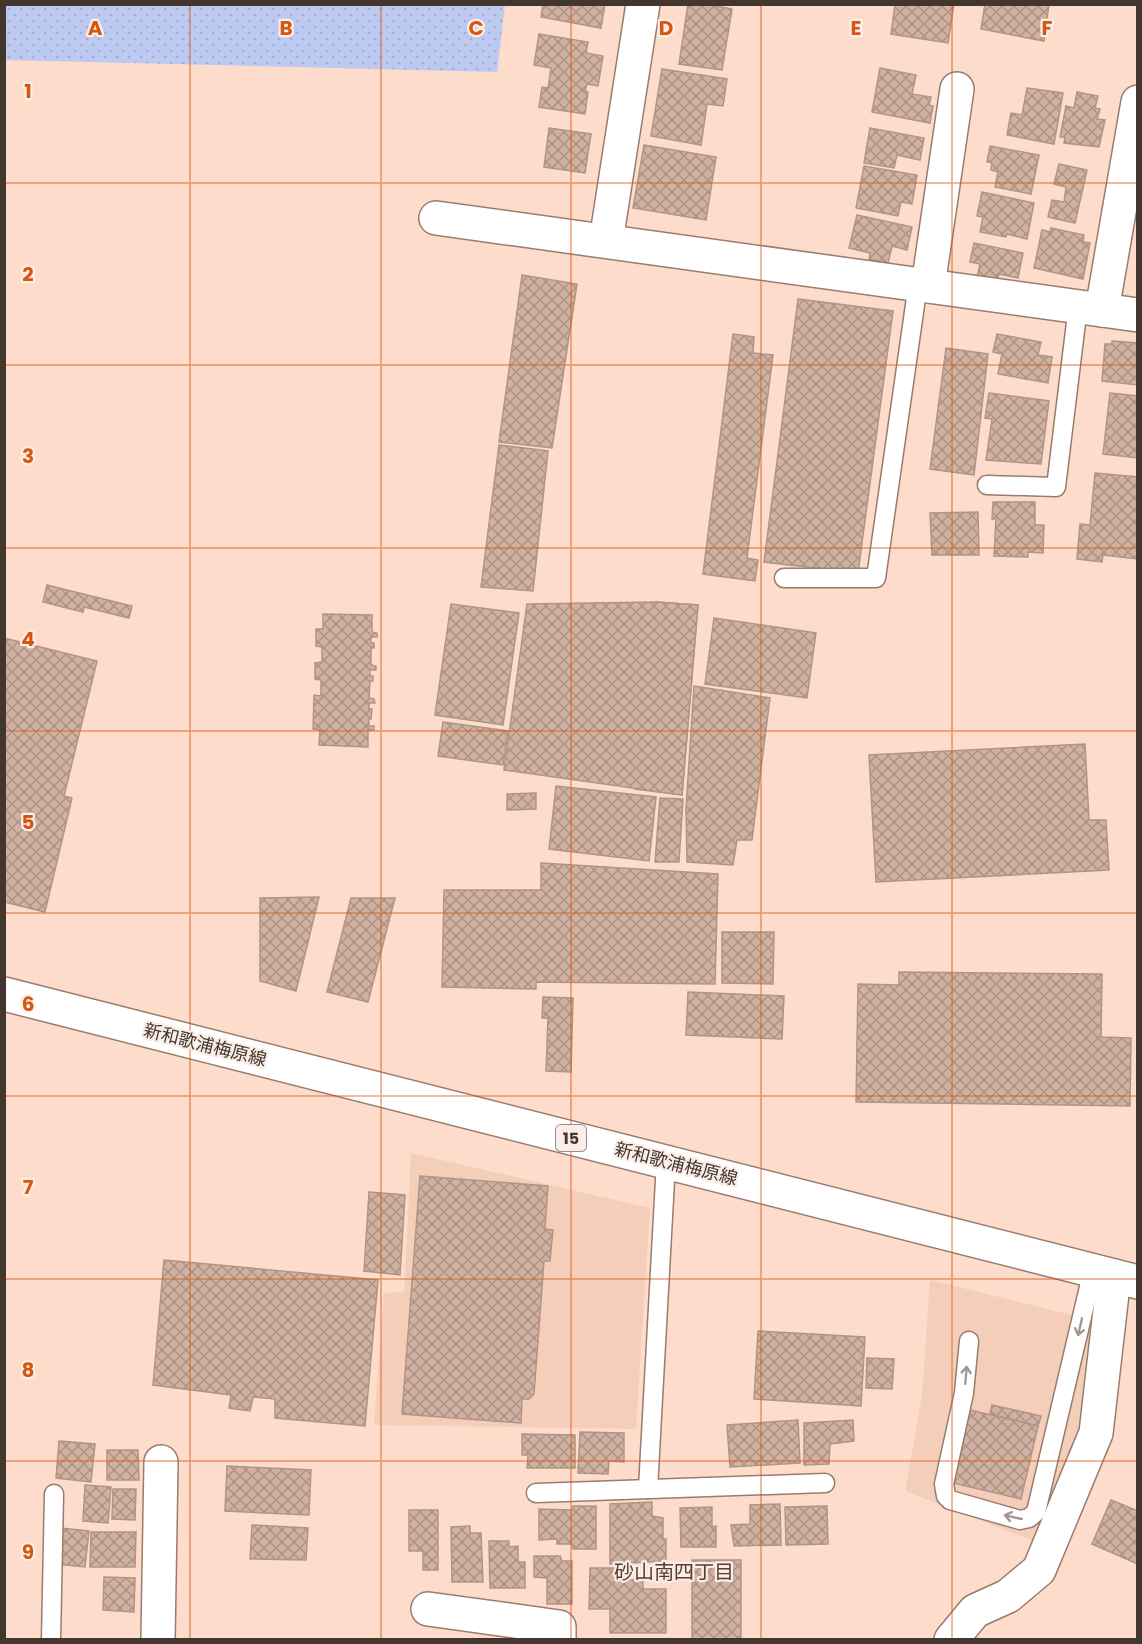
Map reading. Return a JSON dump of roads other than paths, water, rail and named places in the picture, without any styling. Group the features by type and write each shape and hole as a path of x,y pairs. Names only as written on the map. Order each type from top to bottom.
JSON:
{"street":[{"path":"606,241 643,4"},
{"path":"923,285 957,89"},
{"path":"1090,308 1137,102"},
{"path":"436,218 1137,315"},
{"name":"新和歌浦梅原線","path":"4,994 1115,1276"},
{"path":"951,1640 975,1611 1008,1596 1039,1570 1096,1433 1115,1276"},
{"path":"158,1640 160,1462"},
{"path":"428,1609 559,1627 559,1640"}],"lane":[{"path":"784,578 876,578 923,285"},
{"path":"987,485 1056,487 1090,308"},
{"path":"648,1489 666,1162"},
{"path":"969,1341 964,1393 944,1484 946,1496 950,1500 1020,1520 1029,1518 1036,1512 1115,1276"},
{"path":"536,1493 825,1483"},
{"path":"51,1640 54,1494"}],"district":[{"name":"砂山南四丁目","path":"674,1572"}]}
